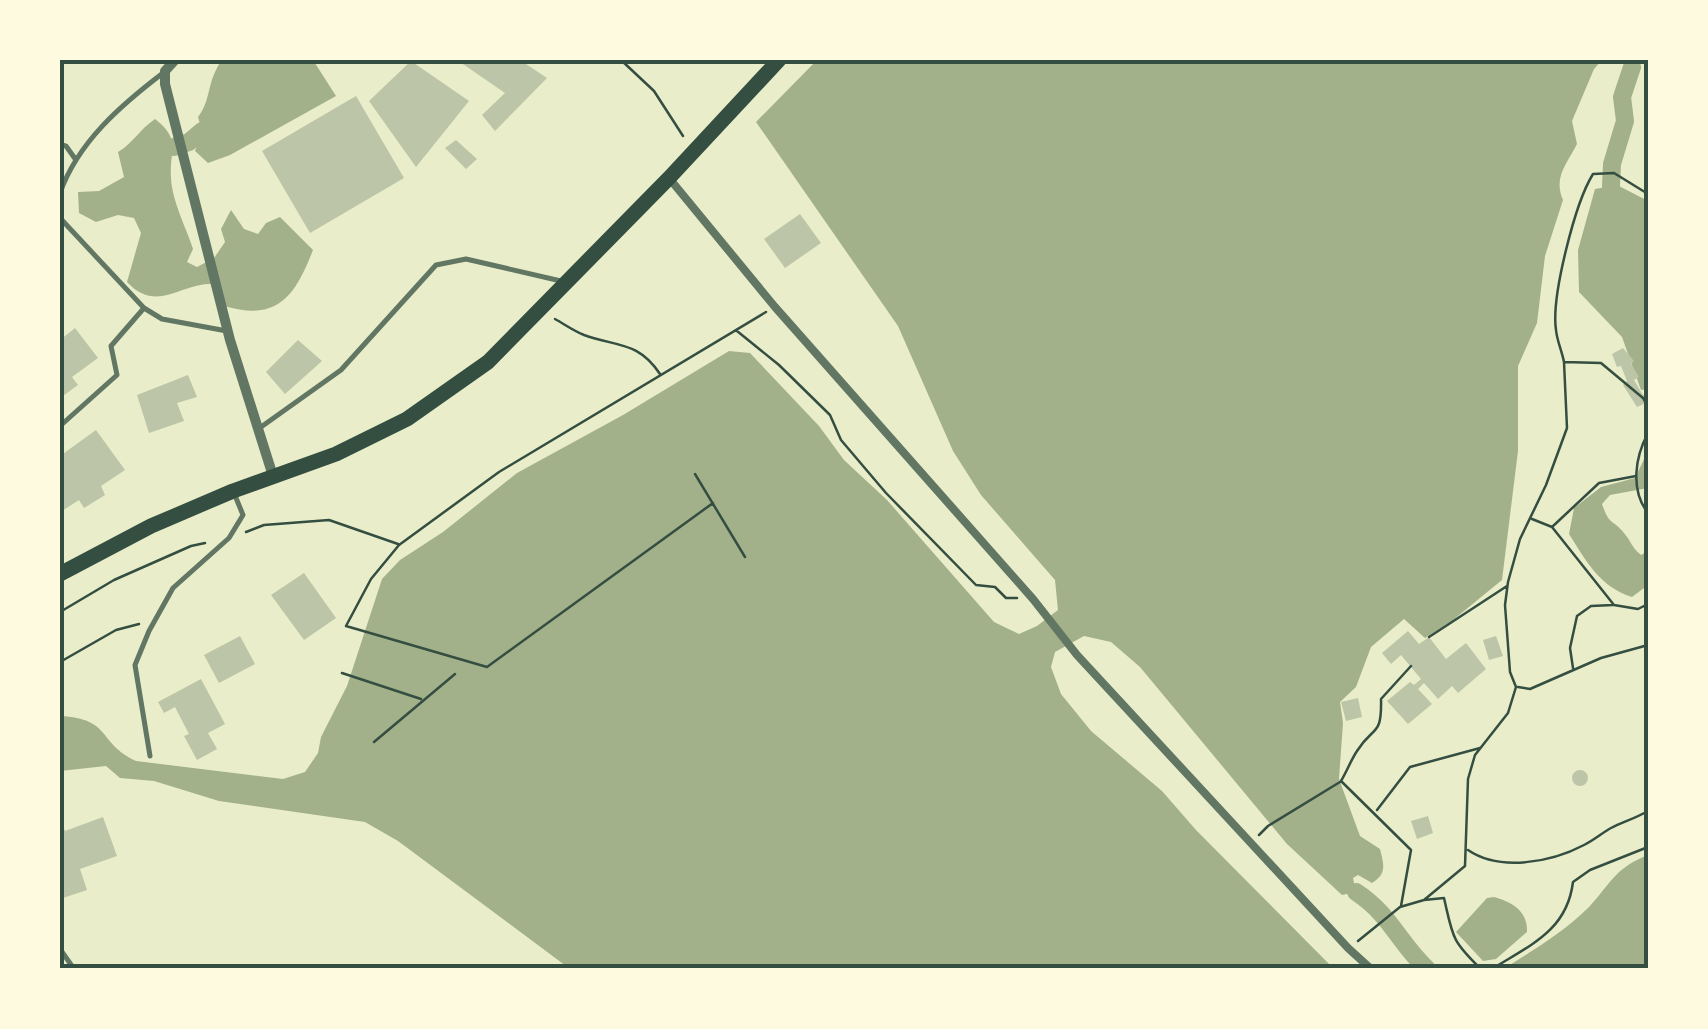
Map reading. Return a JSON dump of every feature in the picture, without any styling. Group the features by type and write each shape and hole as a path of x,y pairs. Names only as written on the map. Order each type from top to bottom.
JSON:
{"main road":[{"path":"60,574 151,526 234,490 336,454 408,419 488,362 670,178 779,60"}],"street":[{"path":"175,60 166,72 165,84 227,330 273,476"},
{"path":"670,178 775,306 1034,599 1077,655 1371,969"}],"lane":[{"path":"60,193 68,171 118,108 166,72"},
{"path":"60,144 76,160"},
{"path":"60,220 75,230 144,308 162,319 227,330"},
{"path":"258,429 341,370 436,265 466,259 556,278 566,284"},
{"path":"60,426 117,375 111,346 144,308"},
{"path":"150,756 135,665 173,588 230,538 243,515 234,490"},
{"path":"60,949 74,969"}],"path":[{"path":"622,60 654,91 692,150"},
{"path":"1424,900 1465,866 1468,778 1475,755 1508,713 1516,687 1510,672 1505,605 1508,585 1520,539 1532,519 1567,428 1564,362 1555,327 1566,245 1584,189 1593,174 1622,176 1648,194"},
{"path":"713,503 486,667 346,626 371,579 399,545 498,472 775,306"},
{"path":"540,310 581,334 636,348 660,375"},
{"path":"736,330 830,414 842,440 886,493 976,585 995,587 1006,598 1034,599"},
{"path":"1564,362 1601,363 1648,406"},
{"path":"1648,433 1636,477 1637,490 1648,513"},
{"path":"695,474 745,557"},
{"path":"1552,526 1599,484 1636,477"},
{"path":"1532,519 1552,526 1614,606"},
{"path":"1429,638 1508,585"},
{"path":"1573,670 1570,648 1577,616 1591,606 1638,609 1648,604"},
{"path":"60,662 116,630 155,620"},
{"path":"1516,687 1530,689 1648,645"},
{"path":"1268,826 1341,781 1360,746 1376,732 1381,699 1411,666"},
{"path":"342,674 424,700"},
{"path":"374,742 455,674"},
{"path":"1375,812 1410,767 1482,747"},
{"path":"1341,781 1411,850 1400,907"},
{"path":"1467,849 1478,857 1496,860 1522,862 1546,858 1583,846 1648,812"},
{"path":"1492,969 1560,922 1570,904 1573,882 1590,870 1648,848"},
{"path":"1368,933 1400,907 1444,898 1450,934 1481,969"}],"shaded area":[{"path":"222,60 313,60 336,96 230,155 208,163 195,151 202,131 198,117"},
{"path":"817,60 1602,60 1594,69 1572,121 1577,144 1560,177 1563,200 1545,256 1537,323 1518,366 1518,451 1502,580 1425,638 1404,619 1371,647 1356,687 1340,702 1343,723 1339,779 1360,836 1380,849 1380,876 1372,883 1358,875 1353,878 1356,892 1342,895 1287,844 1140,667 1111,642 1084,636 1055,652 1051,667 1061,694 1091,731 1162,791 1334,969 570,969 398,841 365,822 219,801 154,781 120,778 106,766 60,771 60,716 89,722 136,761 283,779 305,772 318,753 321,737 347,686 382,579 400,560 443,532 517,473 729,351 750,353 994,622 1019,634 1058,610 1055,580 981,495 953,451 898,326 756,122"},
{"path":"155,119 171,140 172,187 193,249 187,262 197,267 214,258 225,242 221,229 231,210 244,229 258,234 266,223 280,217 313,250 299,280 282,301 258,310 243,310 224,306 217,284 149,296 127,282 141,233 134,218 118,215 96,222 79,213 78,192 99,191 124,177 118,152"},
{"path":"1617,185 1648,201 1648,389 1641,390 1622,337 1579,292 1578,250 1595,189"},
{"path":"1648,451 1648,488 1610,495 1602,504 1609,519 1638,552 1641,555 1648,551 1648,585 1632,597 1602,580 1569,534 1574,508 1601,487 1635,478"},
{"path":"1648,855 1648,969 1504,969 1569,925 1621,871"},
{"path":"1494,897 1518,908 1525,918 1527,932 1496,959 1483,961 1456,932 1487,898"}],"building":[{"path":"457,60 520,60 547,78 495,131 482,115 505,93"},
{"path":"411,61 469,101 416,167 369,101"},
{"path":"356,96 404,178 310,233 262,151"},
{"path":"456,140 477,159 466,169 445,148"},
{"path":"800,214 821,243 785,268 764,239"},
{"path":"75,328 98,358 72,377 78,385 60,398 60,340"},
{"path":"298,340 322,361 285,394 266,372"},
{"path":"1623,348 1634,361 1631,364 1639,377 1634,380 1643,395 1648,393 1648,402 1637,407 1623,385 1627,381 1612,354"},
{"path":"188,375 197,397 177,403 184,421 149,433 137,395"},
{"path":"96,430 125,470 101,486 105,495 84,508 79,500 62,511 60,456"},
{"path":"304,573 336,618 304,640 271,595"},
{"path":"1408,631 1419,644 1429,637 1446,659 1466,643 1486,669 1458,693 1452,686 1438,699 1424,683 1418,689 1432,704 1408,724 1387,701 1410,682 1414,685 1421,679 1401,655 1391,664 1382,653"},
{"path":"240,636 255,664 219,683 204,655"},
{"path":"1496,636 1503,656 1489,660 1483,640"},
{"path":"201,679 225,724 208,733 217,749 197,760 175,707 164,713 158,702"},
{"path":"1358,698 1362,717 1346,721 1341,702"},
{"path":"1580,770 1588,778 1580,786 1572,778"},
{"path":"1428,816 1433,833 1417,839 1411,821"},
{"path":"103,817 117,856 80,869 87,890 60,899 60,820 65,831"}],"waterway":[{"path":"1611,186 1612,164 1625,121 1622,97 1632,67"},
{"path":"174,147 189,142 202,131"},
{"path":"1356,892 1378,910 1427,969"}]}
